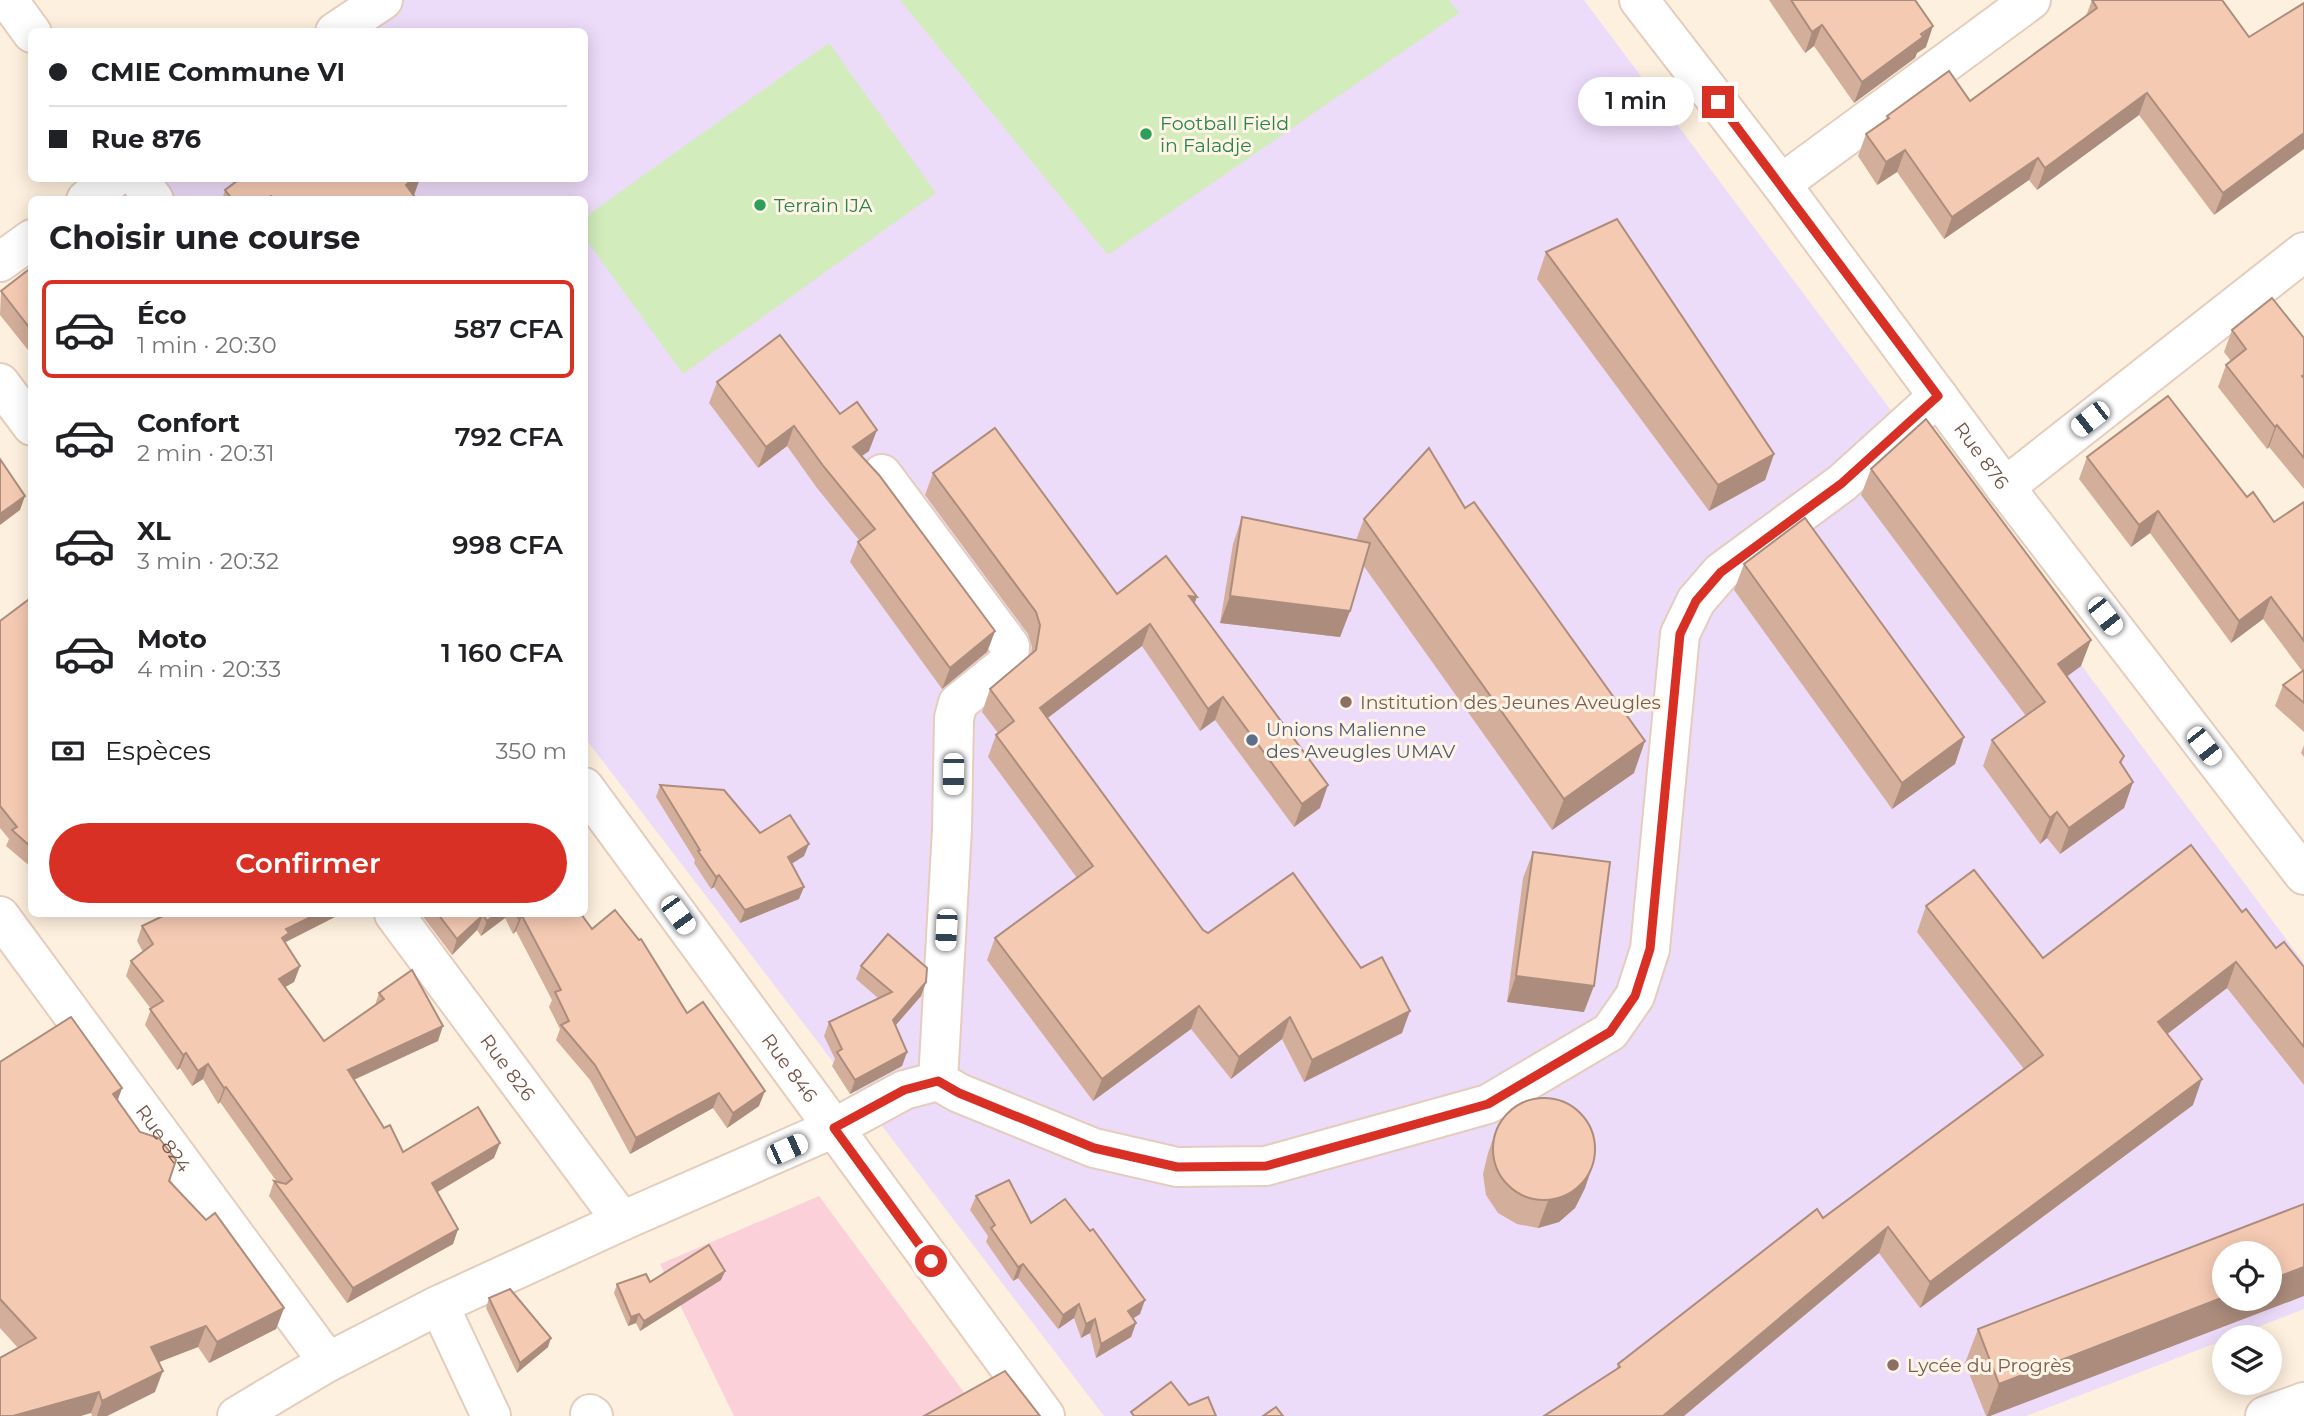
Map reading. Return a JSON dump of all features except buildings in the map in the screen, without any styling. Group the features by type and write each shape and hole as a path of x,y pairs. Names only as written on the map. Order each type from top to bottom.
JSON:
{"street":[{"path":"8,0 28,28"},
{"path":"341,28 383,0"},
{"name":"Rue 876","path":"1639,0 1781,184 2005,487 2304,875"},
{"path":"1781,184 2031,0"},
{"path":"91,196 109,182"},
{"path":"0,262 28,242"},
{"path":"2005,487 2304,252"},
{"path":"0,383 28,421"},
{"path":"237,1416 328,1362 439,1305 834,1128 904,1090 938,1081 959,1093 1094,1148 1177,1167 1266,1166 1488,1104 1610,1032 1635,996 1650,949 1680,634 1696,601 1721,572 1842,483 1938,396"},
{"path":"882,474 1010,646 1009,662 958,703 954,718 952,829 938,1081"},
{"name":"Rue 846","path":"588,792 1045,1416"},
{"name":"Rue 824","path":"0,916 328,1362"},
{"name":"Rue 826","path":"396,917 622,1221"},
{"path":"439,1305 491,1416"},
{"path":"2265,1416 2304,1402"}],"shaded area":[{"name":"Institution des Jeunes Aveugles","path":"392,0 1584,0 2304,963 2304,1309 2263,1325 2212,1325 2212,1345 2026,1416 1104,1416 588,742 588,196 169,196 157,182 588,182 588,28 351,28"},
{"path":"819,1196 974,1406 956,1416 734,1416 660,1264"}],"green space":[{"name":"Football Field in Faladje","path":"900,0 1449,0 1459,13 1108,255"},
{"name":"Terrain IJA","path":"829,43 936,193 683,374 588,242 588,215"}],"place":[{"name":"Football Field in Faladje","path":"1146,134"},
{"name":"Terrain IJA","path":"760,205"},
{"name":"Institution des Jeunes Aveugles","path":"1346,702"},
{"name":"Unions Malienne des Aveugles UMAV","path":"1252,740"},
{"name":"Lycée du Progrès","path":"1893,1365"}],"route":[{"path":"931,1261 834,1128 904,1090 938,1081 959,1093 1094,1148 1177,1167 1266,1166 1488,1104 1610,1032 1635,996 1650,949 1680,634 1696,601 1721,572 1842,483 1938,396 1718,102"}]}
